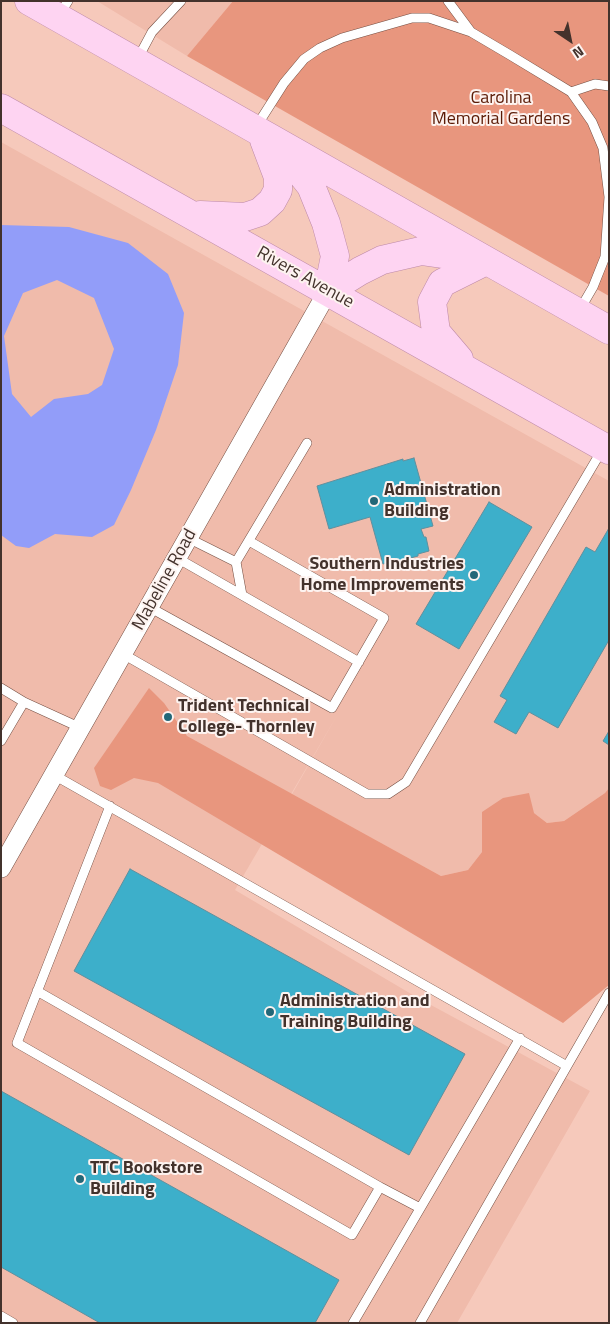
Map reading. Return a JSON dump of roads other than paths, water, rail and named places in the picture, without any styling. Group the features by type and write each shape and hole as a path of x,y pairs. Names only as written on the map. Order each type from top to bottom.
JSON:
{"main road":[{"path":"29,1 63,9 136,62 609,330"},
{"name":"Rivers Avenue","path":"1,108 606,449"},
{"path":"191,214 245,217 260,212 272,201 278,190 278,178 264,135"},
{"path":"264,135 311,186 326,223 335,256 328,291"},
{"path":"328,291 382,260 421,251 486,261"},
{"path":"472,373 436,332 432,302 442,283 486,261"}],"street":[{"name":"Mabeline Road","path":"1,868 328,291"}],"lane":[{"path":"136,62 152,32 181,1"},
{"path":"448,1 471,32"},
{"path":"264,135 284,83 304,58 320,48 342,38 412,18 429,18 471,32 571,92 592,122 603,148 609,197 605,257 593,287 578,312"},
{"path":"571,92 595,84 609,86"},
{"path":"242,595 236,562 307,442"},
{"path":"123,654 368,794 388,794 406,782 606,449"},
{"path":"188,538 236,562"},
{"path":"149,607 332,708 384,618 249,541"},
{"path":"177,558 359,662"},
{"path":"1,688 24,702 81,728"},
{"path":"1,741 24,702"},
{"path":"54,775 567,1066"},
{"path":"110,806 17,1043 352,1235 380,1187"},
{"path":"37,991 420,1208"},
{"path":"420,1323 609,993"},
{"path":"353,1323 520,1038"},
{"path":"1,1316 13,1323"}],"water":[{"path":"1,225 69,227 128,243 168,274 184,313 178,365 156,430 131,490 114,525 92,537 55,534 29,548 16,546 1,535","holes":["57,280 94,298 114,349 102,385 88,394 54,399 31,417 12,394 4,336 23,293"]}],"place":[{"name":"Administration Building","path":"374,501"},
{"name":"Southern Industries Home Improvements","path":"474,575"},
{"name":"Trident Technical College- Thornley","path":"168,717"},
{"name":"Administration and Training Building","path":"270,1012"},
{"name":"TTC Bookstore Building","path":"80,1179"}],"park label":[{"name":"Carolina Memorial Gardens","path":"501,109"}]}
